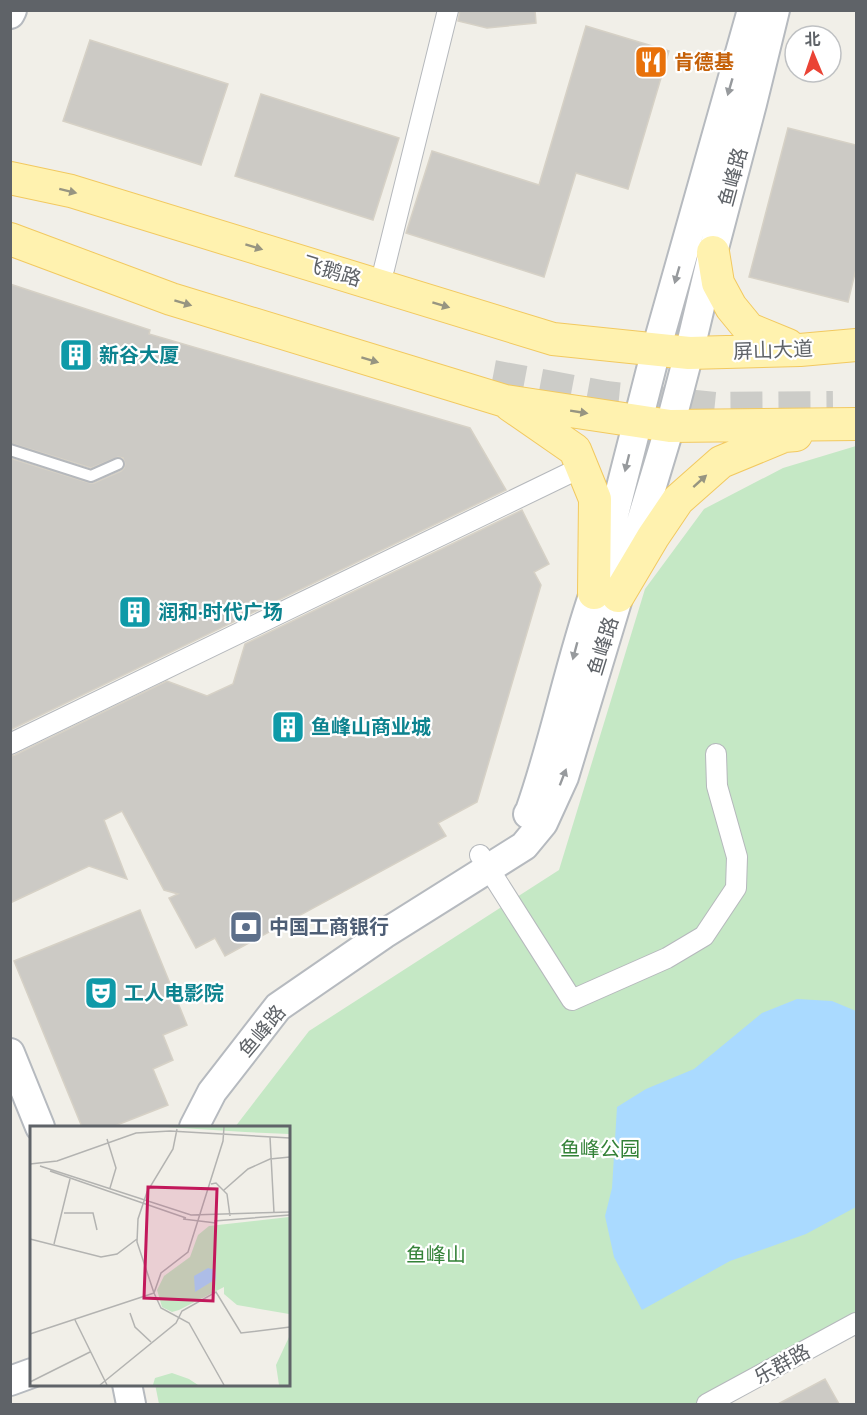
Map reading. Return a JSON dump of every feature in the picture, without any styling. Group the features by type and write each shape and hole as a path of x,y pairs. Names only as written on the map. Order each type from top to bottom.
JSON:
{"main road":[{"name":"鱼峰路","path":"175,1126 195,1085 271,993 381,915 485,861 524,846 543,823 564,777 606,595 637,422 752,10"},
{"name":"鱼峰路","path":"606,595 670,426 775,10"},
{"name":"飞鹅路","path":"10,178 71,191 553,339 689,353"},
{"path":"10,231 299,315 499,388 575,450 595,499 606,595"},
{"path":"10,239 171,299 499,388 637,422 670,426 851,416"},
{"path":"713,252 718,283 731,307 749,329 800,350"},
{"name":"屏山大道","path":"689,353 800,350 856,345"},
{"path":"606,595 653,537 678,500 721,462 784,436 851,416"},
{"name":"鱼峰路","path":"195,1126 212,1092 278,1007 485,861"},
{"path":"10,1053 40,1126"},
{"path":"10,1381 30,1375"},
{"path":"127,1385 131,1404"}],"street":[{"path":"384,269 448,10"},
{"path":"10,744 582,467"},
{"path":"485,861 572,1000 667,958 704,936 736,888 737,857 717,786 716,754"},
{"name":"乐群路","path":"708,1404 856,1323"}],"lane":[{"path":"10,450 91,476 118,464"}],"green space":[{"name":"鱼峰公园","path":"856,446 856,1323 707,1404 159,1404 155,1385 290,1385 290,1126 236,1126 309,1031 559,870 645,589 704,509 783,468"}],"water":[{"path":"797,999 832,1001 856,1011 856,1207 806,1234 730,1261 642,1310 614,1257 605,1216 612,1188 617,1107 646,1089 694,1069 762,1013"}],"building":[{"path":"460,10 535,10 536,23 487,28 458,21"},
{"path":"586,26 669,51 628,189 576,173 544,277 406,233 432,151 539,185"},
{"path":"90,40 228,84 201,165 63,121"},
{"path":"261,94 399,138 373,220 235,176"},
{"path":"788,128 856,145 856,269 848,302 749,277"},
{"name":"润和·时代广场","path":"10,284 150,330 149,334 470,428 506,490 10,730 10,458 90,483 121,471 125,464 123,458 118,457 91,468 10,443"},
{"name":"鱼峰山商业城","path":"522,510 549,564 534,572 541,585 477,802 438,823 446,836 225,956 215,938 196,948 169,898 178,894 164,890 122,811 104,820 127,879 89,866 10,903 10,756 167,681 207,696 233,684 245,644"},
{"name":"工人电影院","path":"140,910 187,1025 163,1035 173,1060 153,1069 168,1105 115,1126 82,1126 14,961"},
{"path":"825,1379 839,1404 778,1404"}],"tunnel":[{"path":"493,376 606,397 715,408 833,407"}],"place":[{"name":"肯德基","path":"651,62"},
{"name":"新谷大厦","path":"76,355"},
{"name":"润和·时代广场","path":"135,612"},
{"name":"鱼峰山商业城","path":"288,727"},
{"name":"中国工商银行","path":"246,927"},
{"name":"工人电影院","path":"101,993"}],"park label":[{"name":"鱼峰山","path":"436,1255"}]}
